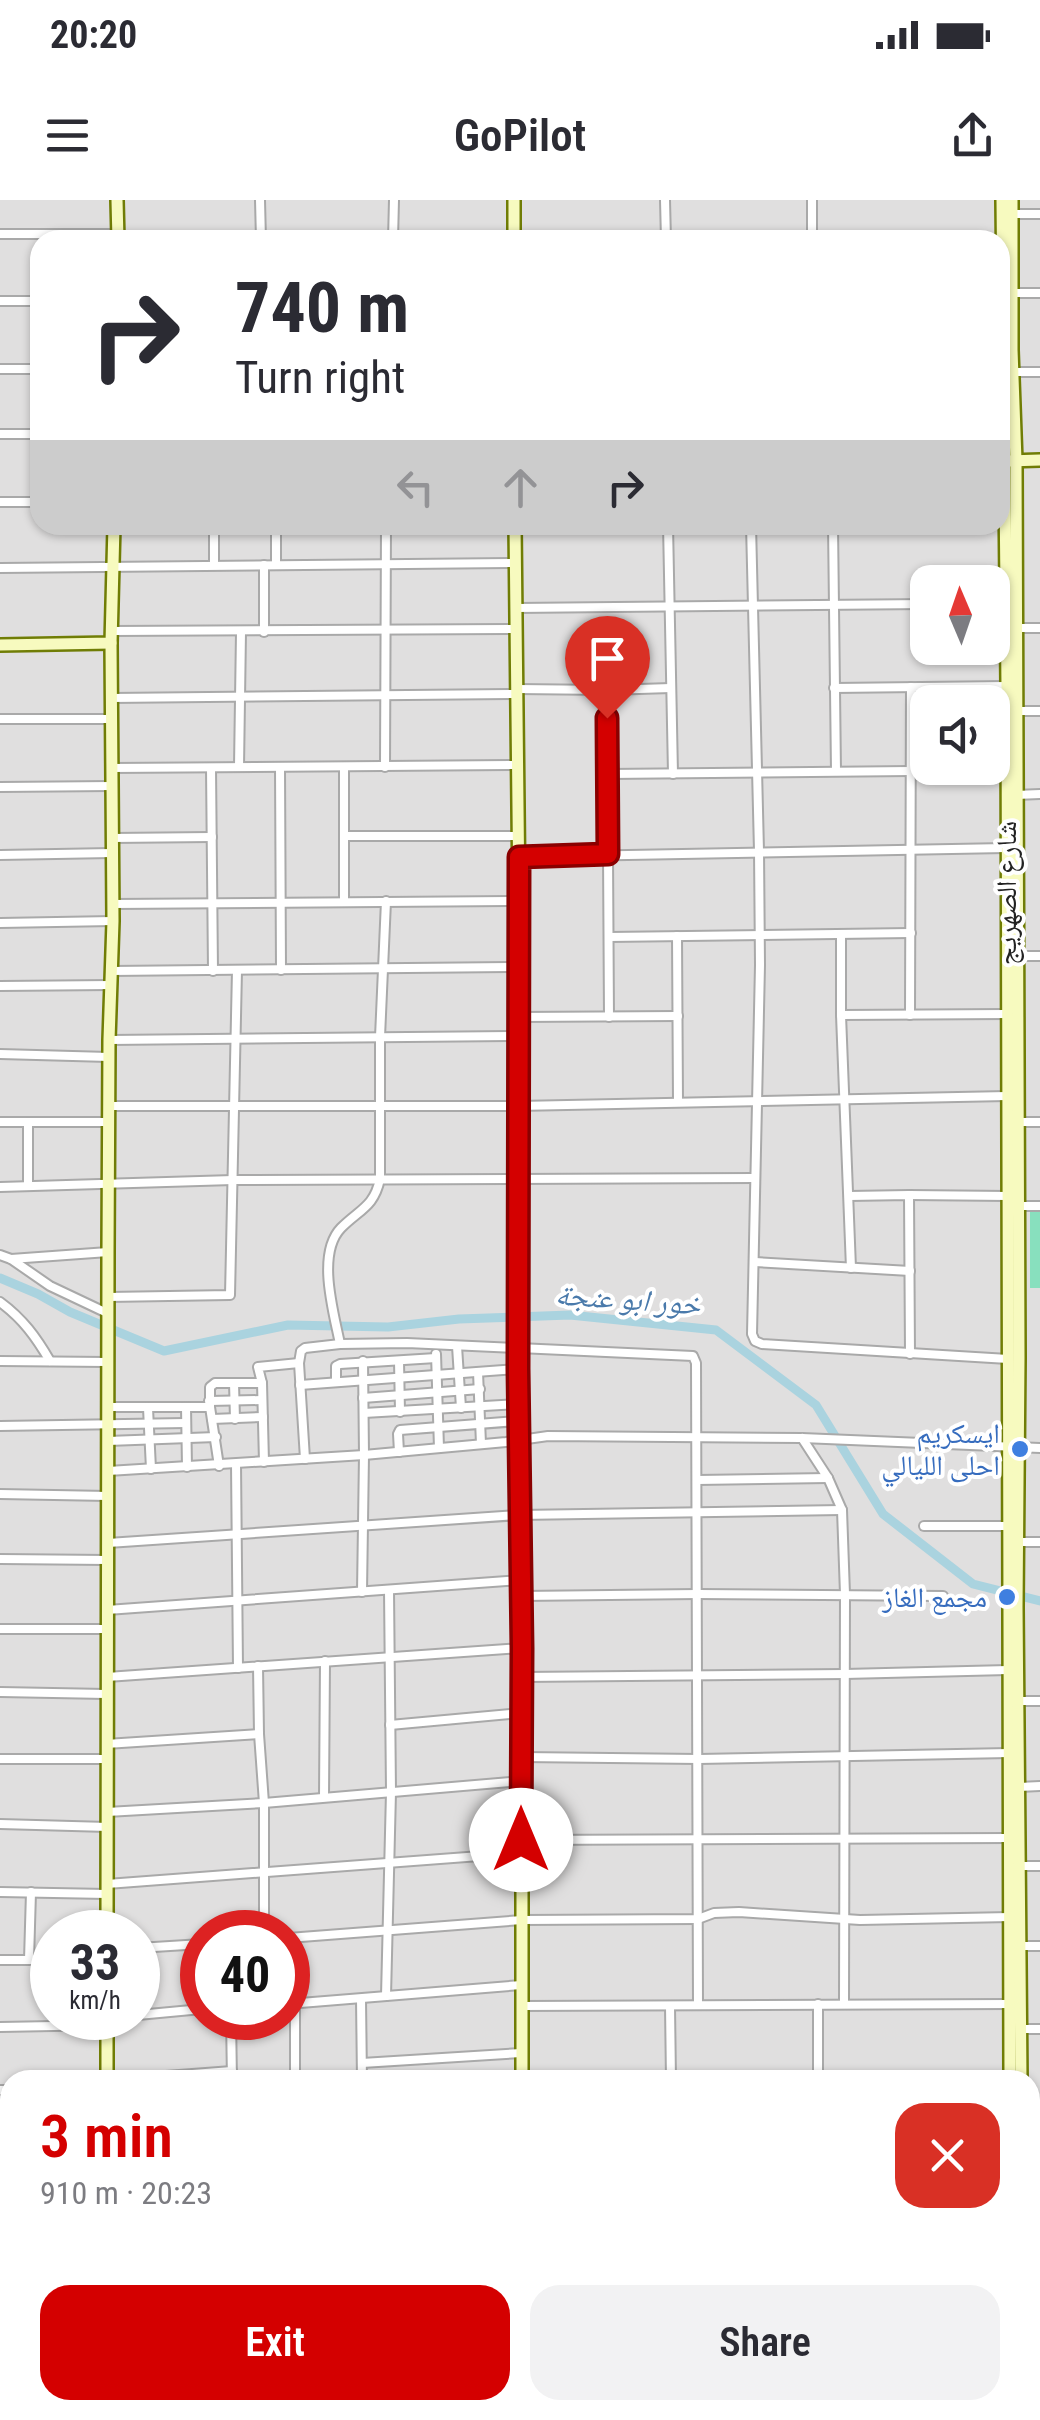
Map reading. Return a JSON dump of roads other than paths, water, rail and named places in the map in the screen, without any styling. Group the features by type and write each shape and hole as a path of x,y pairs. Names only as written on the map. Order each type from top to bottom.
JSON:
{"main road":[{"path":"118,200 118,230"},
{"path":"514,200 514,230"},
{"path":"1002,200 1002,230"},
{"path":"1010,314 1012,207"},
{"path":"1010,461 1040,460"},
{"name":"شارع الصهريج","path":"1010,461 1017,711 1019,1206 1014,1446 1008,1526 1013,1586"},
{"path":"107,1910 114,535"},
{"path":"515,535 520,901 522,2070"},
{"name":"شارع الصهريج","path":"1002,535 1000,602 1006,685"},
{"path":"0,645 111,637"},
{"name":"شارع الصهريج","path":"1006,785 1008,1359 1018,1542 1013,1586"},
{"path":"1013,1586 1018,1701 1021,2070"},
{"path":"1010,2070 1008,1670 1013,1606"},
{"path":"108,2040 109,2070"}],"street":[{"path":"260,200 261,230"},
{"path":"393,230 394,200"},
{"path":"665,200 666,230"},
{"path":"812,200 812,230"},
{"path":"1012,207 1040,214"},
{"path":"0,234 30,235"},
{"path":"1013,293 1040,294"},
{"path":"0,301 30,300"},
{"path":"0,369 30,369"},
{"path":"1010,372 1040,372"},
{"path":"0,434 30,434"},
{"path":"0,502 30,502"},
{"path":"214,535 214,565"},
{"path":"276,535 276,564"},
{"path":"385,767 386,535"},
{"path":"668,535 673,774"},
{"path":"751,535 759,851 752,1334 762,1344 1008,1359"},
{"path":"833,535 836,771"},
{"path":"0,568 516,563"},
{"path":"264,565 264,632"},
{"path":"516,608 910,604"},
{"path":"1015,628 1040,628"},
{"path":"111,637 516,630"},
{"path":"240,767 241,632"},
{"path":"834,688 910,687"},
{"path":"112,698 670,688"},
{"path":"606,690 609,1017"},
{"path":"1017,711 1040,711"},
{"path":"0,719 111,719"},
{"path":"112,768 518,765"},
{"path":"280,767 281,970"},
{"path":"344,767 344,902"},
{"path":"211,768 213,970"},
{"path":"608,774 910,770"},
{"path":"910,785 910,1015"},
{"path":"0,787 112,786"},
{"path":"1016,795 1040,794"},
{"path":"344,836 519,836"},
{"path":"112,838 212,837"},
{"path":"519,857 1006,848"},
{"path":"0,855 112,853"},
{"path":"112,904 520,901"},
{"path":"340,1344 329,1276 331,1246 344,1225 374,1200 380,1179 380,1037 386,902"},
{"path":"0,922 113,921"},
{"path":"610,937 912,933"},
{"path":"841,934 851,1268"},
{"path":"677,936 678,1102"},
{"path":"1017,956 1040,956"},
{"path":"111,971 519,967"},
{"path":"108,1296 230,1296 238,970"},
{"path":"0,986 112,985"},
{"path":"841,1015 1007,1014"},
{"path":"519,1017 678,1016"},
{"path":"109,1040 519,1036"},
{"path":"0,1054 109,1057"},
{"path":"109,1106 518,1106 1007,1096"},
{"path":"0,1122 109,1122"},
{"path":"28,1122 28,1186"},
{"path":"1018,1122 1040,1122"},
{"path":"0,1187 234,1180 755,1178"},
{"path":"909,1195 910,1354"},
{"path":"849,1196 1008,1196"},
{"path":"1019,1206 1040,1206"},
{"path":"10,1259 108,1252"},
{"path":"0,1255 107,1326"},
{"path":"754,1262 910,1271"},
{"path":"0,1302 22,1319 50,1361"},
{"path":"387,1344 387,1360"},
{"path":"305,1458 298,1363 305,1348 387,1344 692,1356 696,1363 698,1513 698,2005"},
{"path":"435,1345 439,1448"},
{"path":"457,1346 461,1408"},
{"path":"336,1382 338,1364 436,1358"},
{"path":"399,1360 400,1396 409,1429"},
{"path":"0,1361 107,1362"},
{"path":"362,1592 363,1362"},
{"path":"264,1462 258,1367 298,1363"},
{"path":"300,1385 518,1369"},
{"path":"478,1372 481,1444"},
{"path":"234,1383 235,1419"},
{"path":"219,1466 209,1389 212,1385 262,1383"},
{"path":"363,1398 480,1389"},
{"path":"422,1394 424,1428"},
{"path":"108,1408 186,1408 262,1400"},
{"path":"364,1414 518,1404"},
{"path":"148,1408 150,1469"},
{"path":"186,1408 187,1467"},
{"path":"212,1419 263,1418"},
{"path":"399,1452 398,1431 518,1421"},
{"path":"0,1426 186,1423"},
{"path":"108,1471 364,1455 548,1436 802,1438 1040,1448"},
{"path":"108,1440 216,1437"},
{"path":"802,1438 828,1478 842,1510 844,2004"},
{"path":"236,1464 238,1668"},
{"path":"697,1480 828,1478"},
{"path":"0,1494 108,1496"},
{"path":"108,1543 519,1514 842,1510"},
{"path":"924,1526 1008,1526"},
{"path":"1018,1542 1040,1542"},
{"path":"0,1559 108,1560"},
{"path":"106,1610 521,1580"},
{"path":"386,1996 391,1792 389,1590"},
{"path":"521,1596 943,1596"},
{"path":"0,1630 106,1629"},
{"path":"106,1677 522,1648"},
{"path":"324,1797 325,1661"},
{"path":"258,1666 264,1910"},
{"path":"522,1677 1008,1670"},
{"path":"0,1692 106,1694"},
{"path":"1018,1701 1040,1701"},
{"path":"390,1724 522,1713"},
{"path":"106,1744 259,1734"},
{"path":"522,1757 1009,1753"},
{"path":"0,1759 107,1759"},
{"path":"107,1812 522,1781"},
{"path":"1019,1787 1040,1786"},
{"path":"0,1824 108,1827"},
{"path":"0,1892 107,1889 521,1846 699,1840 1009,1838"},
{"path":"1020,1866 1040,1866"},
{"path":"0,1960 29,1960 31,1892"},
{"path":"310,1936 522,1920 698,1918 740,1912 843,1919 1010,1917"},
{"path":"1020,1946 1040,1946"},
{"path":"310,2002 521,1985"},
{"path":"361,1999 362,2070"},
{"path":"818,2004 818,2070"},
{"path":"521,2006 1011,2004"},
{"path":"670,2006 671,2070"},
{"path":"0,2027 30,2025"},
{"path":"1020,2029 1040,2030"},
{"path":"231,2040 232,2070"},
{"path":"293,2040 295,2070"},
{"path":"362,2063 522,2052"}],"waterway":[{"name":"خور ابو عنجة","path":"0,1278 164,1351 288,1325 388,1327 459,1319 570,1315 716,1330 816,1405 883,1514 973,1584 1040,1601"}],"place":[{"name":"ايسكريم احلى الليالي","path":"1020,1449"},
{"name":"مجمع الغاز","path":"1007,1597"}]}
